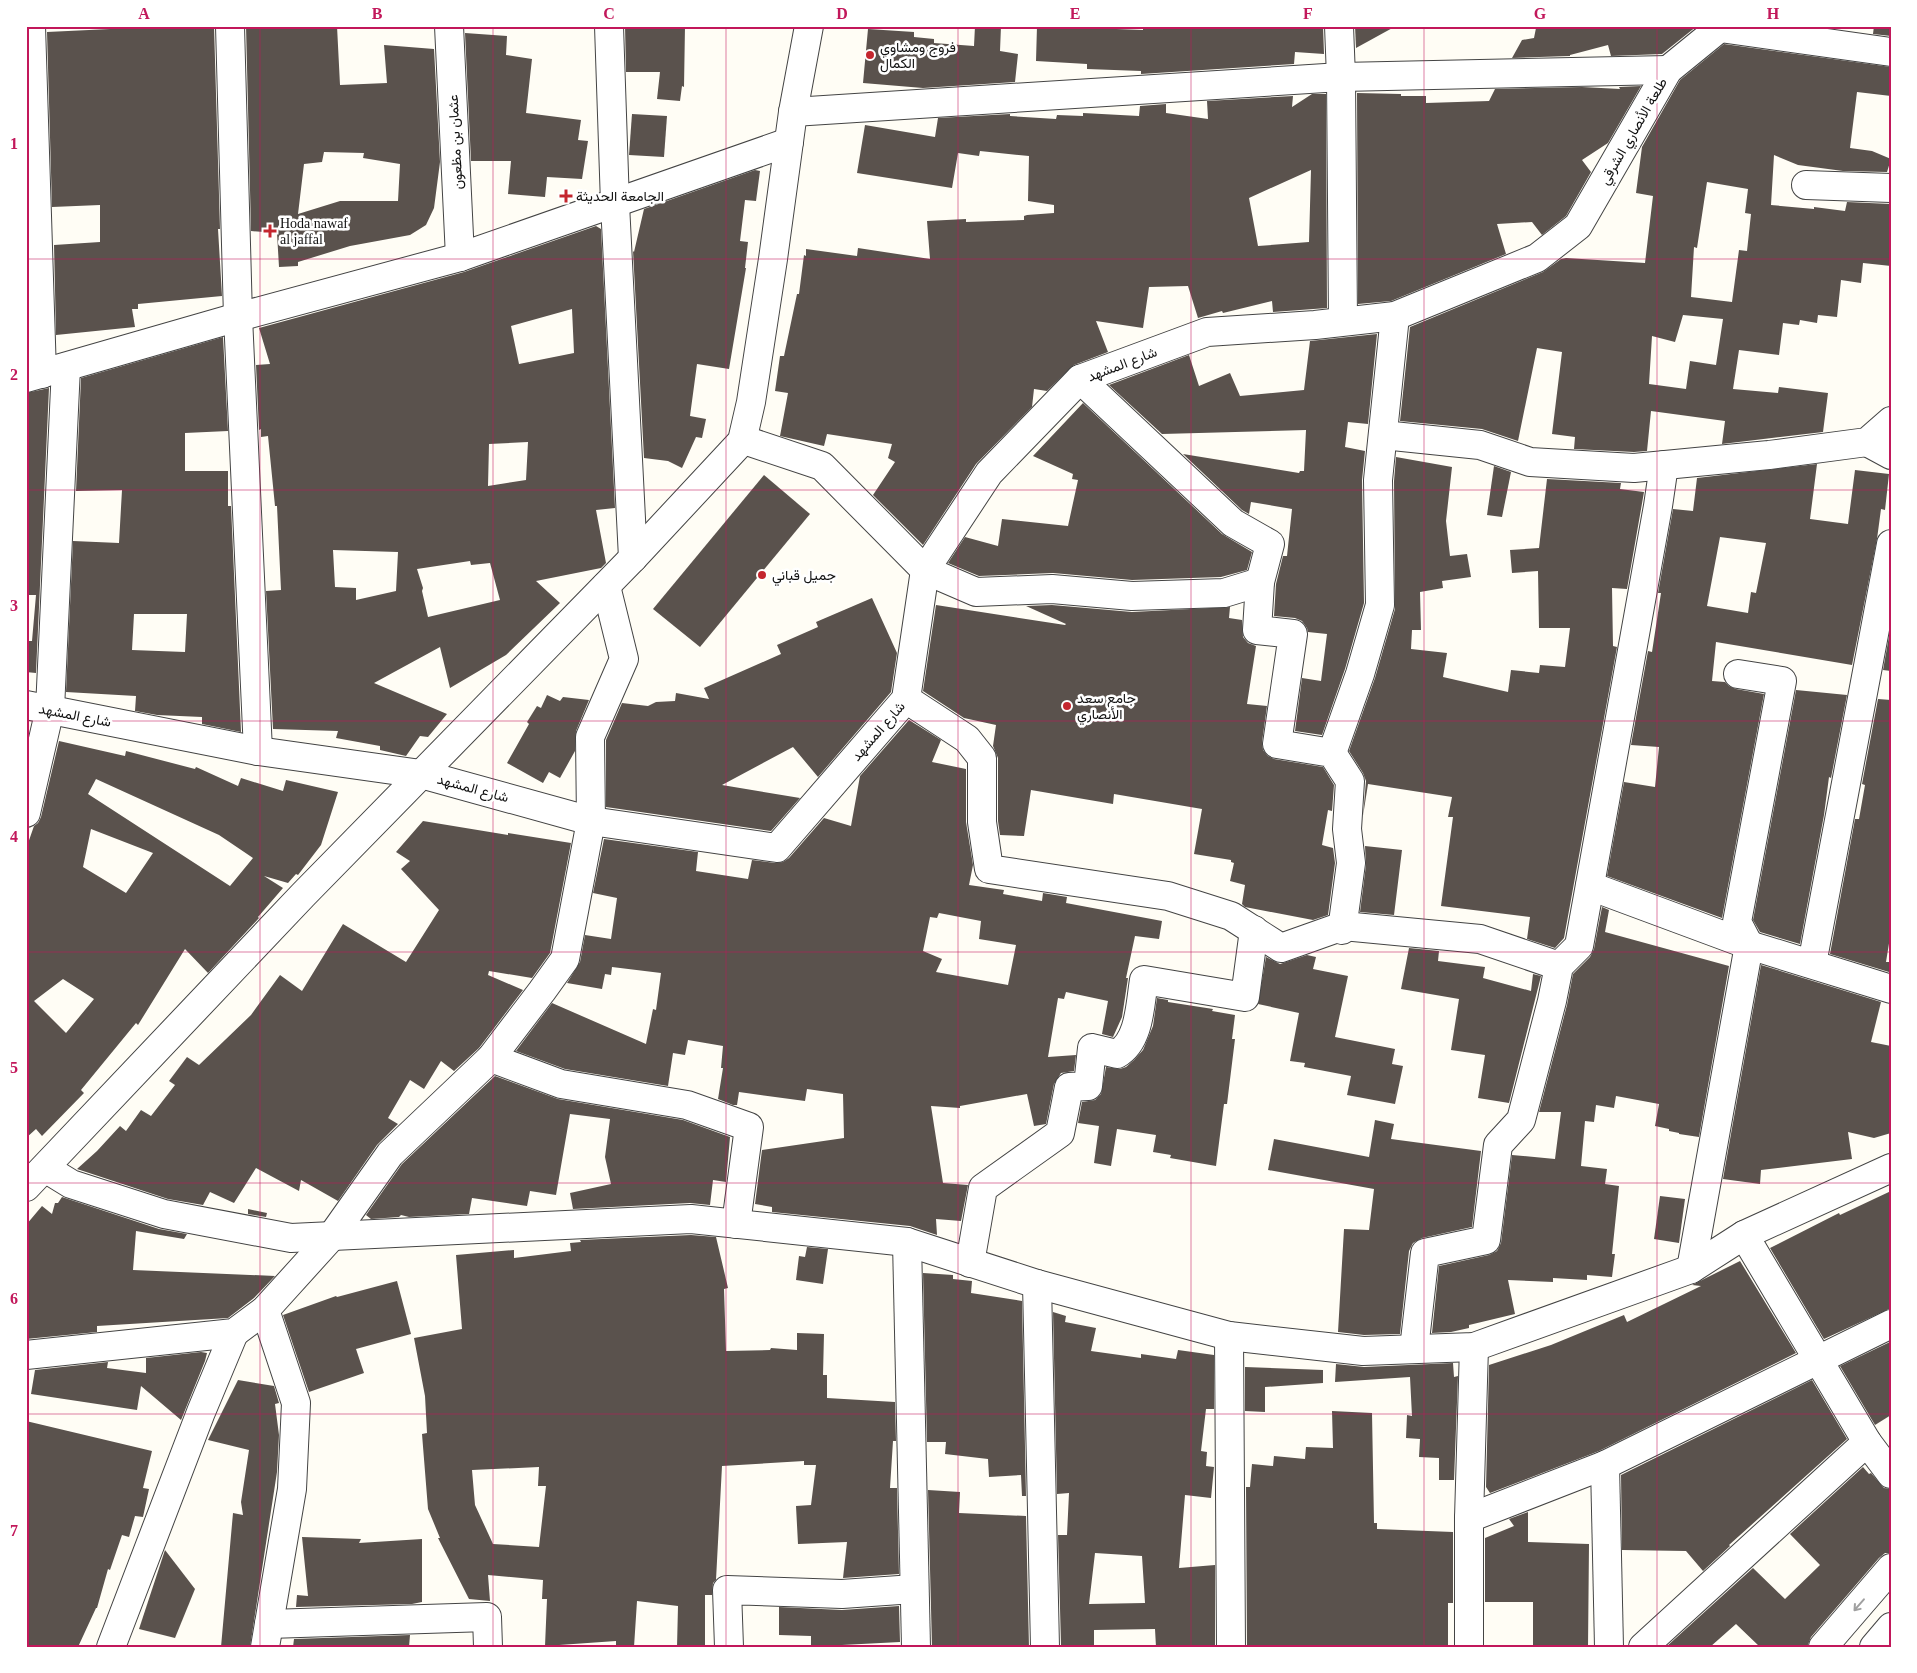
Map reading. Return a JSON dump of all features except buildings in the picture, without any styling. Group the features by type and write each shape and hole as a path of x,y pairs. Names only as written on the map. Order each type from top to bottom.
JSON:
{"street":[{"path":"26,813 38,707 45,373 32,26"},
{"path":"230,26 238,317 258,751"},
{"name":"عثمان بن مظعون","path":"449,26 460,257"},
{"path":"609,26 615,204 633,558"},
{"path":"26,1187 303,895 633,558 742,441 750,402 793,112 809,26"},
{"path":"1339,26 1343,321"},
{"path":"1721,27 1891,52"},
{"name":"طلعة الأنصاري الشرقي","path":"1578,226 1668,70 1721,27"},
{"path":"793,112 1341,77 1668,70"},
{"path":"45,373 238,317 460,257 789,142"},
{"path":"1806,185 1891,188"},
{"name":"شارع المشهد","path":"38,707 258,751 421,774 591,821 777,848 906,699 925,570 989,473 1080,379 1208,332 1395,316 1537,258 1578,226"},
{"path":"1332,752 1360,674 1380,605 1378,480 1395,316"},
{"path":"1080,379 1233,523 1270,544 1260,582 1257,630 1293,634 1278,744 1332,752 1350,781 1347,829 1351,863 1343,928"},
{"path":"1383,435 1480,445 1530,462 1634,468 1769,455 1867,442 1891,421"},
{"path":"742,441 822,466 925,570 976,592 1052,589 1132,596 1224,593 1260,582"},
{"path":"1867,442 1891,455"},
{"path":"1414,1349 1425,1253 1486,1240 1498,1145 1521,1120 1552,1002 1559,966 1579,946 1664,465"},
{"path":"1812,964 1891,544"},
{"path":"26,1355 234,1333 265,1310 332,1236 390,1154 491,1058 542,991 565,959 591,821 590,737 624,658 606,586"},
{"path":"1691,1269 1749,945 1737,922 1782,681 1738,674"},
{"path":"906,699 967,739 982,758 982,822 989,869 1168,896 1231,916 1281,948 1343,928 1480,939 1559,966"},
{"path":"1590,886 1749,945 1891,989"},
{"path":"970,1263 983,1188 1060,1133 1069,1087 1088,1086 1092,1048 1117,1054 1126,1048 1133,1036 1144,980 1245,997 1254,930"},
{"path":"491,1058 561,1084 687,1105 749,1127 736,1224"},
{"path":"46,1168 71,1184 164,1214 291,1238 692,1219 907,1242 1037,1284 1229,1336 1363,1351 1474,1347 1691,1269 1744,1235 1891,1168"},
{"path":"1744,1235 1867,1442 1891,1474"},
{"path":"907,1242 916,1647"},
{"path":"1037,1284 1045,1647"},
{"path":"265,1310 296,1403 292,1489 267,1636 487,1617 488,1647"},
{"path":"1469,1518 1605,1465 1891,1324"},
{"path":"111,1647 201,1412 234,1333"},
{"path":"1229,1336 1231,1647"},
{"path":"1469,1647 1469,1518 1474,1347"},
{"path":"1643,1647 1867,1442"},
{"path":"1605,1465 1609,1647"},
{"path":"1823,1647 1891,1568"},
{"path":"729,1647 727,1590 842,1594 914,1589"},
{"path":"1874,1647 1891,1627"}],"place":[{"name":"فروج ومشاوي الكمال","path":"870,55"},
{"name":"الجامعة الحديثة","path":"566,196"},
{"name":"Hoda nawaf al jaffal","path":"270,231"},
{"name":"جميل قباني","path":"762,575"},
{"name":"جامع سعد الأنصاري","path":"1067,706"}]}
